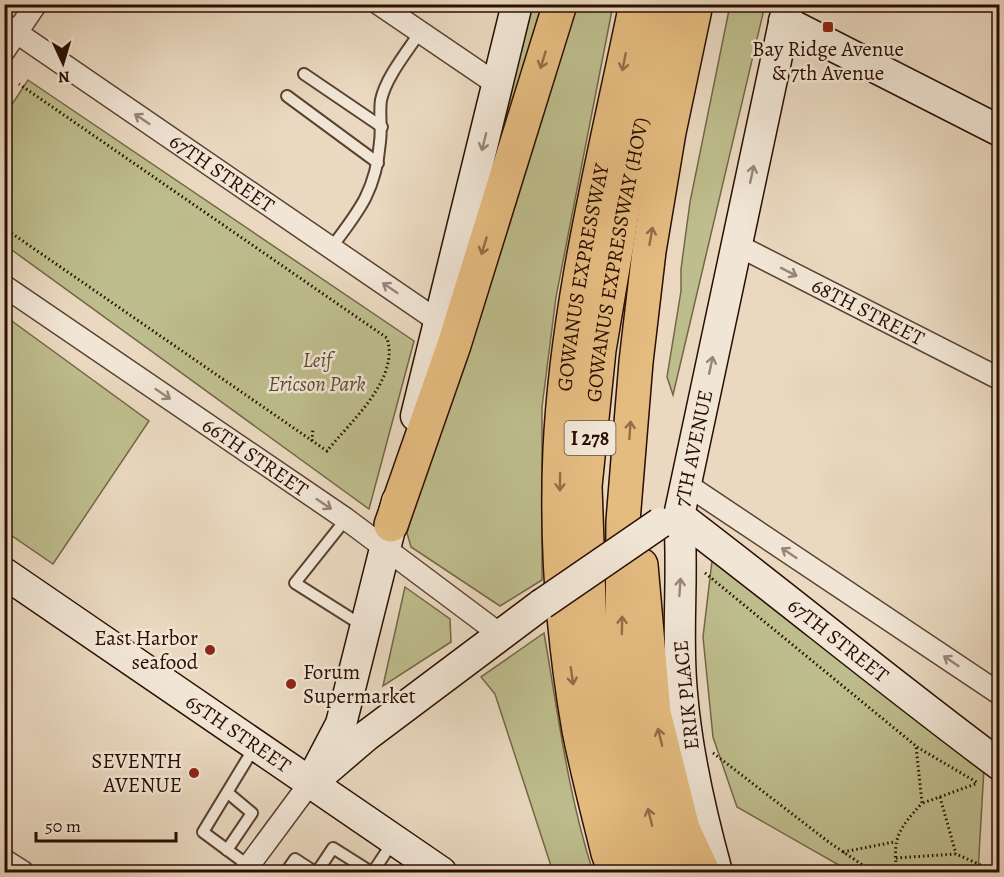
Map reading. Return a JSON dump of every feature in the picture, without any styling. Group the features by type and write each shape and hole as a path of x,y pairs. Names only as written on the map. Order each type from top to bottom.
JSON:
{"highway":[{"path":"388,537 453,345 560,4"},
{"name":"GOWANUS EXPRESSWAY","path":"615,873 608,853 579,730 566,636 560,541 560,449 572,327 636,4"},
{"name":"GOWANUS EXPRESSWAY (HOV)","path":"642,873 629,840 605,725 590,630 585,486 601,339 622,214 665,4"},
{"name":"I 278","path":"669,873 655,837 630,736 622,643 623,520 636,362 649,251 669,132 696,4"},
{"path":"623,520 642,566 654,713 683,829 703,873"}],"main road":[{"name":"7TH AVENUE","path":"310,783 341,724 517,4"},
{"name":"7TH AVENUE","path":"310,783 366,736 542,604 670,519 686,484 786,13"},
{"path":"786,13 999,131"},
{"name":"67TH STREET","path":"670,519 999,765"},
{"name":"ERIK PLACE","path":"670,519 682,555 678,608 682,694 698,801 717,873"},
{"name":"65TH STREET","path":"4,573 394,840 429,869"}],"street":[{"path":"4,51 11,29 36,4"},
{"path":"379,4 498,86"},
{"name":"67TH STREET","path":"11,29 438,321"},
{"name":"68TH STREET","path":"737,245 999,379"},
{"name":"66TH STREET","path":"4,286 346,519 388,537 501,635"},
{"name":"67TH STREET","path":"686,484 999,694"},
{"name":"7TH AVENUE","path":"247,869 310,783"},
{"path":"4,860 23,873"}],"lane":[{"path":"331,248 365,200 375,180 382,127 381,101 387,86 420,32"},
{"path":"304,74 382,127"},
{"path":"287,96 378,163"},
{"path":"346,519 295,583 364,627"},
{"path":"247,869 203,832 255,746"},
{"path":"227,850 252,813 228,793"},
{"path":"286,873 295,859 316,873 333,848 372,873 394,840"}],"path":[{"path":"4,228 327,451 384,380 391,358 387,338 19,84"},
{"path":"312,441 313,428"},
{"path":"697,566 916,746 978,783 922,803 908,819 894,842 897,873"},
{"path":"916,746 922,803"},
{"path":"711,752 873,873"},
{"path":"940,796 956,854"},
{"path":"842,852 894,842"},
{"path":"896,858 956,854 983,866"}],"green space":[{"path":"531,5 547,5 502,134"},
{"path":"568,5 613,5 556,297 542,407 542,580 500,606 411,547 407,533 432,435"},
{"path":"730,5 765,5 673,395 667,377 681,291 681,269 690,202"},
{"name":"Leif Ericson Park","path":"28,80 414,341 369,509 5,245 5,115"},
{"path":"5,316 149,421 53,564 5,531"},
{"path":"712,561 984,768 978,872 851,872 737,807 713,737 703,637"},
{"path":"405,587 450,619 451,642 383,686"},
{"path":"544,633 570,784 593,872 553,872 495,694 481,677"}],"place":[{"name":"Bay Ridge Avenue & 7th Avenue","path":"828,27"},
{"name":"East Harbor seafood","path":"210,650"},
{"name":"Forum Supermarket","path":"291,684"},
{"name":"SEVENTH AVENUE","path":"194,773"}]}
